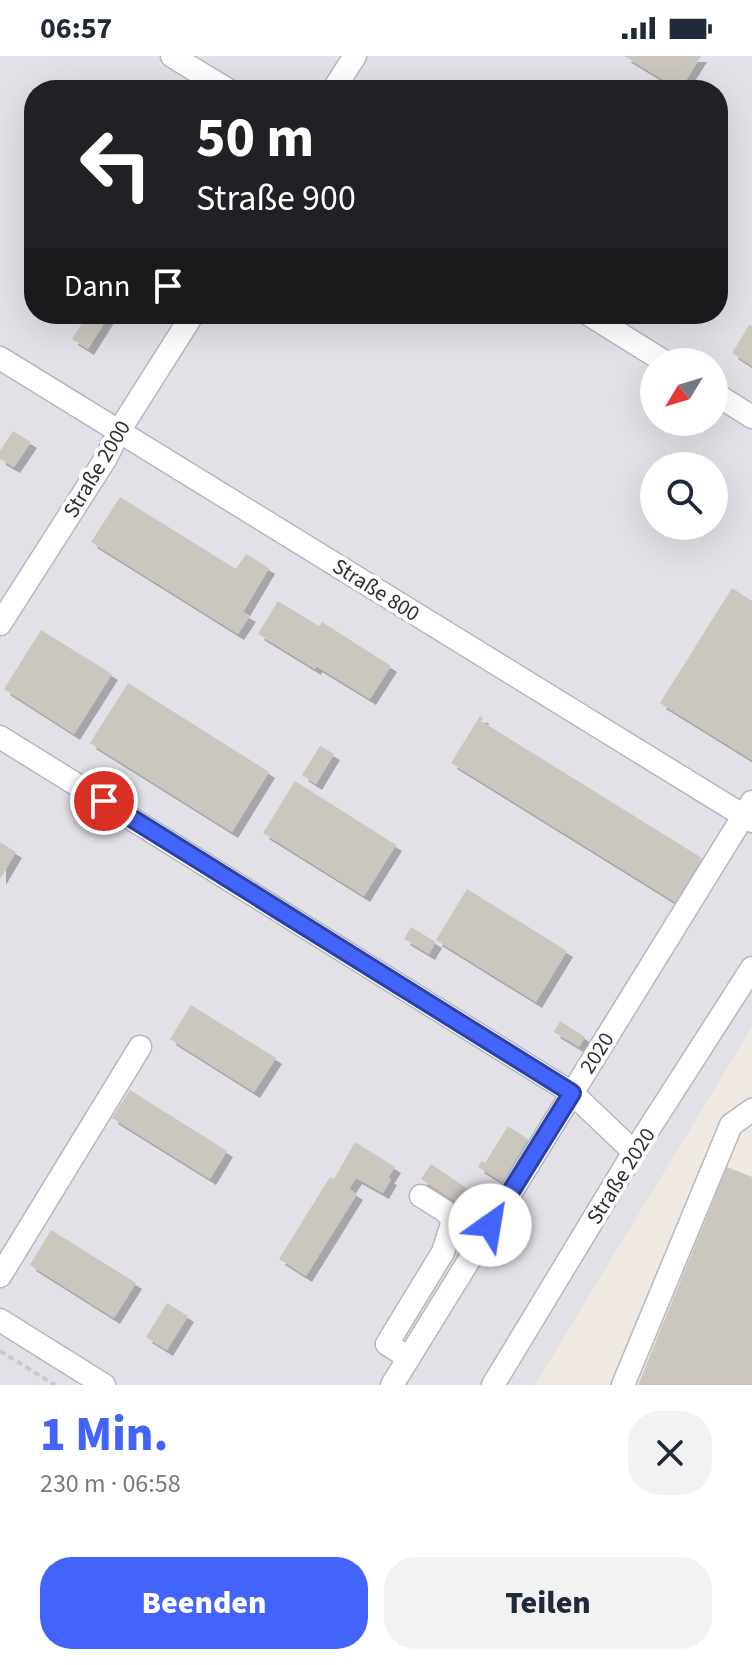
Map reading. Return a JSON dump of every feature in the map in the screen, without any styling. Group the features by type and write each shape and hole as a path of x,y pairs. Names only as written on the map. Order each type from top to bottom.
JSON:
{"lane":[{"path":"172,56 212,80"},
{"path":"339,80 355,56"},
{"name":"Straße 2000","path":"0,624 187,324"},
{"path":"604,324 643,348"},
{"name":"Straße 800","path":"0,358 749,813"},
{"path":"728,402 752,417"},
{"path":"0,737 572,1093 634,1152"},
{"name":"2020","path":"392,1385 749,813"},
{"name":"Straße 2020","path":"493,1385 634,1152 752,968"},
{"path":"0,1276 140,1047"},
{"path":"623,1385 731,1125 752,1110"},
{"path":"409,1358 387,1344 443,1252 453,1221 445,1211 421,1196"},
{"path":"0,1320 104,1385"}],"path":[{"path":"0,1351 55,1385"}],"shaded area":[{"path":"0,56 752,56 752,1027 535,1385 0,1385"}],"building":[{"path":"624,56 701,56 686,80 664,80"},
{"path":"82,324 104,324 88,349 72,339"},
{"path":"749,325 752,326 752,366 732,353"},
{"path":"13,431 31,442 14,467 0,459 0,451"},
{"path":"120,497 236,569 246,554 269,568 243,612 250,616 238,634 91,542"},
{"path":"732,588 752,601 752,760 660,703"},
{"path":"278,601 319,626 322,622 391,666 370,699 258,634"},
{"path":"41,630 112,674 74,734 4,689"},
{"path":"128,683 269,772 232,832 90,743"},
{"path":"480,716 483,718 481,721 702,858 675,902 451,763"},
{"path":"320,746 334,754 316,784 302,775"},
{"path":"295,781 396,845 364,896 263,833"},
{"path":"0,842 16,852 0,879"},
{"path":"467,889 567,951 536,1002 436,940"},
{"path":"411,927 436,942 429,954 404,939"},
{"path":"191,1005 276,1058 254,1092 170,1039"},
{"path":"560,1021 585,1037 579,1047 554,1032"},
{"path":"130,1090 227,1151 210,1179 112,1118"},
{"path":"508,1126 528,1139 502,1182 478,1167 482,1161 485,1163"},
{"path":"355,1142 395,1167 388,1178 391,1179 383,1193 356,1178 349,1189 357,1194 306,1276 279,1259 330,1177 334,1179"},
{"path":"431,1164 471,1191 461,1205 421,1179"},
{"path":"727,1167 752,1177 752,1385 638,1385"},
{"path":"51,1230 136,1283 114,1318 30,1265"},
{"path":"167,1303 188,1316 167,1350 146,1337"}],"route":[{"path":"104,801 572,1093 490,1225"}]}
